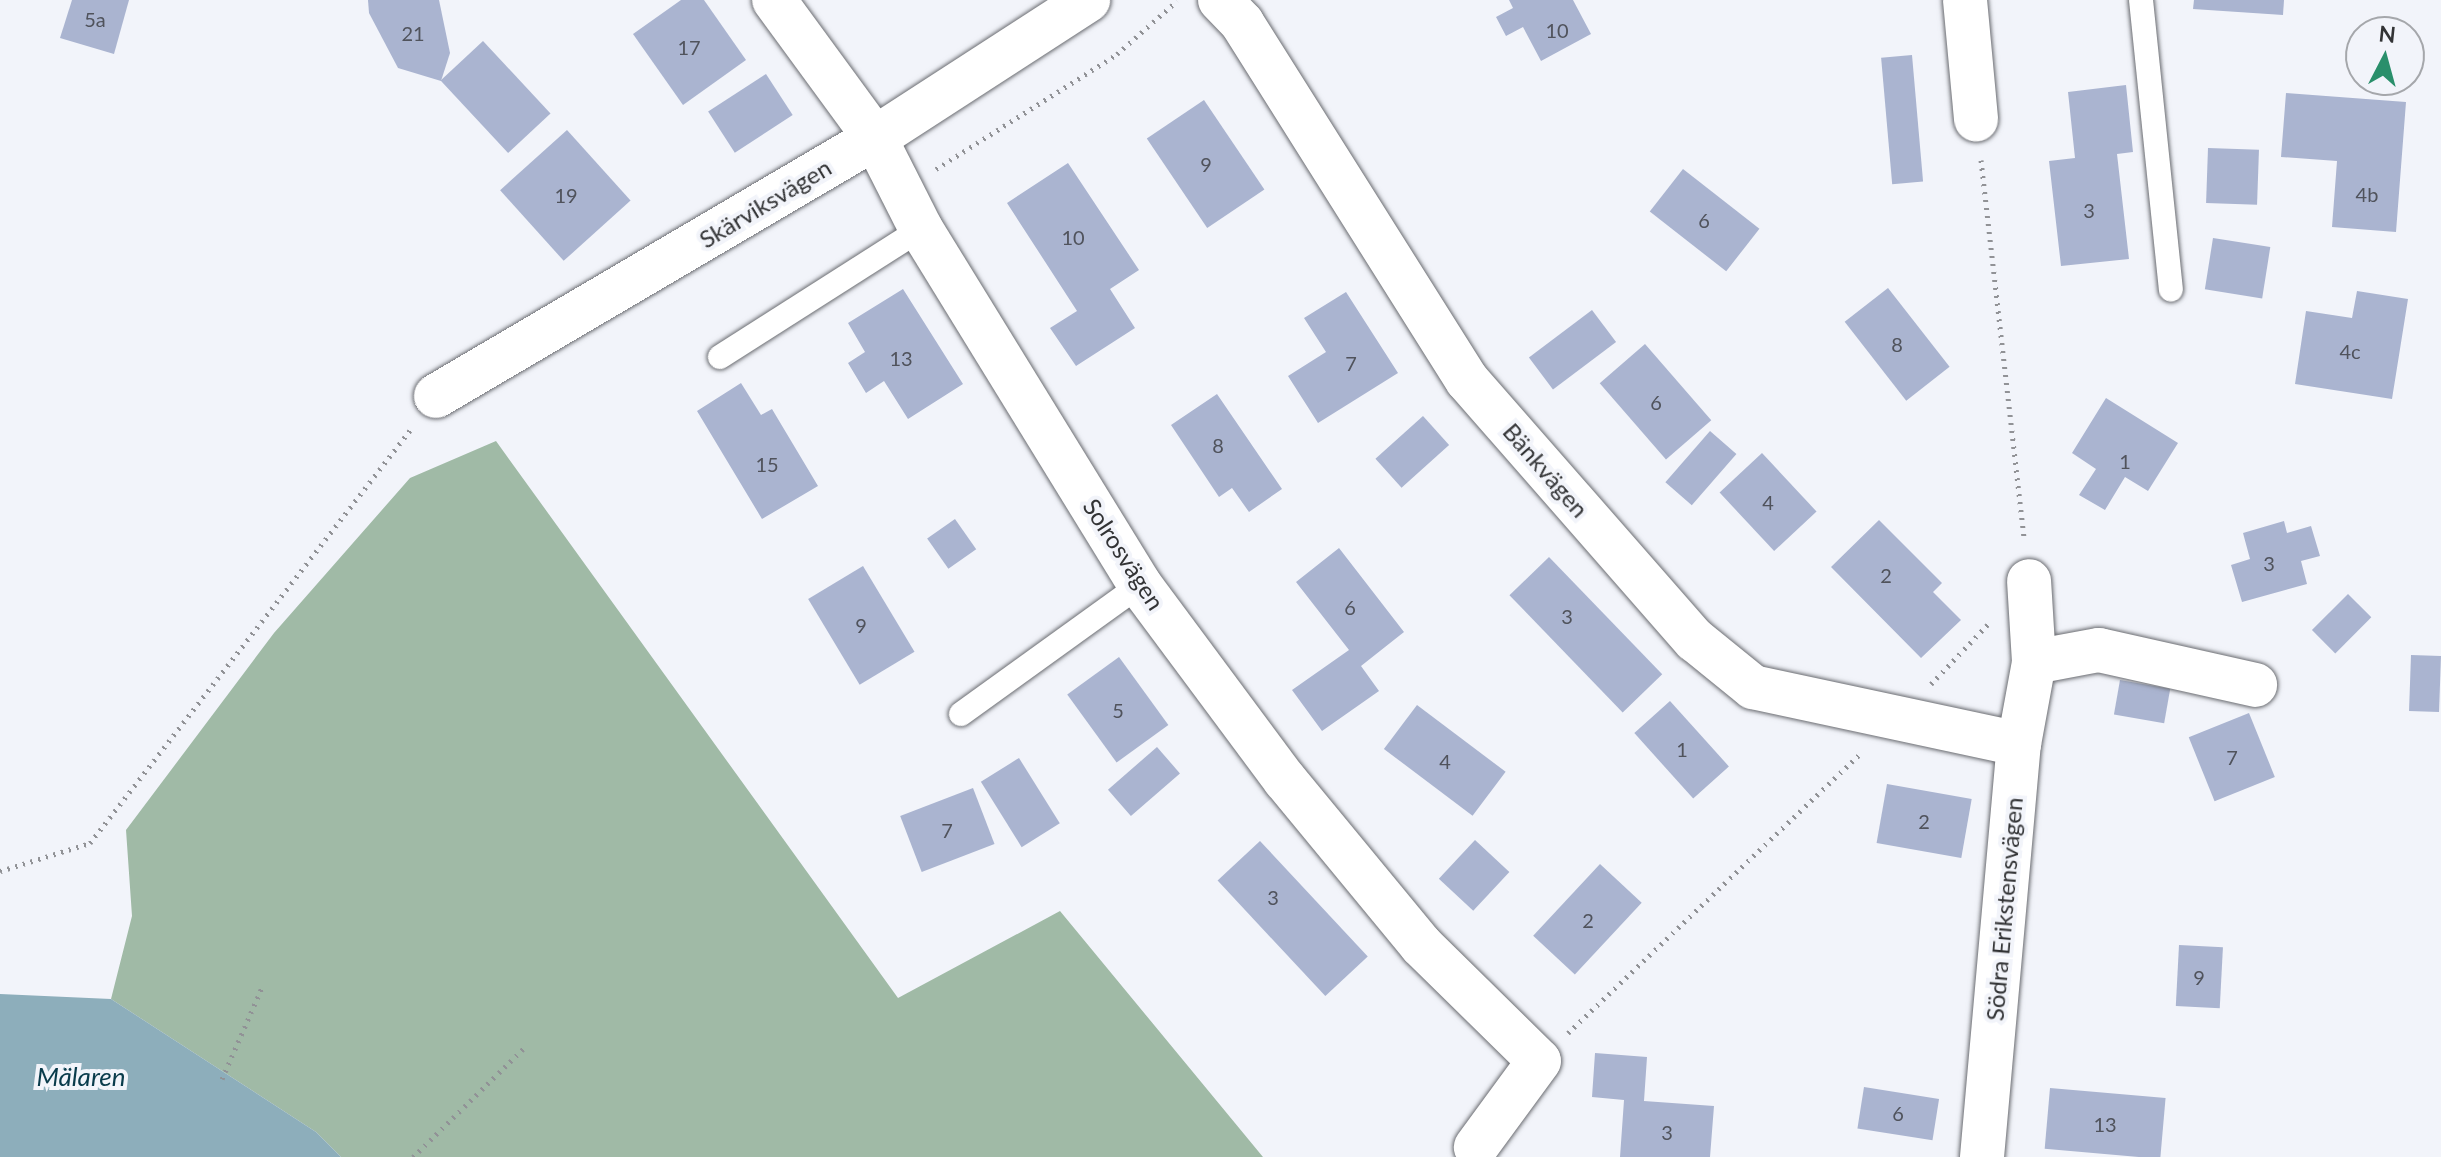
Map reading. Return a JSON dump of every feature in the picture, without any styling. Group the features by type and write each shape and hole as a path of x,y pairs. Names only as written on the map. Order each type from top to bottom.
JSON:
{"street":[{"name":"Solrosvägen","path":"774,0 875,138 921,229 1140,585 1285,780 1421,945 1539,1061"},
{"name":"Skärviksvägen","path":"436,396 875,138 1088,0"},
{"name":"Bänkvägen","path":"1220,0 1242,23 1467,380 1695,640 1753,687 2019,744"},
{"path":"1965,0 1976,119"},
{"name":"Södra Erikstensvägen","path":"1982,1157 2019,744 2034,662 2029,581"},
{"path":"2034,662 2099,650 2255,685"},
{"path":"1476,1147 1539,1061"}],"lane":[{"path":"2141,0 2171,289"},
{"path":"720,357 921,229"},
{"path":"961,714 1140,585"}],"path":[{"path":"902,191 1117,54 1179,0"},
{"path":"1539,1061 1896,719 2029,581 1976,119"},
{"path":"0,871 90,843 436,396"},
{"path":"222,1079 263,985"},
{"path":"413,1157 524,1048"}],"green space":[{"path":"496,441 898,998 1060,911 1263,1157 341,1157 316,1132 111,999 132,916 126,830 274,633 410,478"}],"water":[{"name":"Mälaren","path":"0,994 111,999 316,1132 341,1157 0,1157"}],"building":[{"path":"72,0 129,0 114,54 60,38"},
{"path":"368,0 439,0 450,53 441,81 398,68 369,13"},
{"path":"681,0 704,0 746,60 683,105 633,34"},
{"path":"1509,0 1573,0 1591,34 1541,61 1523,27 1506,36 1496,17 1513,8"},
{"path":"2194,0 2284,0 2283,15 2193,9"},
{"path":"483,41 551,113 508,153 441,81"},
{"path":"1912,55 1923,182 1892,184 1881,58"},
{"path":"766,74 793,115 735,153 708,112"},
{"path":"2126,85 2133,152 2117,154 2129,259 2061,266 2049,161 2075,158 2068,92"},
{"path":"2286,93 2406,102 2396,232 2332,227 2337,161 2281,157"},
{"path":"1204,100 1264,190 1207,228 1147,139"},
{"path":"567,130 631,201 564,261 500,190"},
{"path":"2208,148 2259,150 2257,205 2206,203"},
{"path":"1068,163 1139,270 1110,289 1135,328 1076,366 1050,328 1077,311 1007,203"},
{"path":"1683,169 1759,229 1726,271 1650,212"},
{"path":"2213,238 2270,247 2262,298 2205,289"},
{"path":"1888,288 1950,367 1906,401 1845,322"},
{"path":"903,289 963,384 908,419 884,381 866,393 848,363 865,352 848,323"},
{"path":"2357,291 2408,299 2392,399 2295,384 2306,311 2352,318"},
{"path":"1346,292 1398,373 1318,423 1288,376 1326,352 1304,318"},
{"path":"1592,310 1616,342 1553,389 1529,358"},
{"path":"1645,344 1711,420 1666,460 1600,383"},
{"path":"741,383 761,415 772,409 818,486 762,519 697,411"},
{"path":"1217,394 1282,489 1249,512 1232,488 1219,497 1171,425"},
{"path":"2106,398 2178,443 2148,491 2125,477 2105,510 2079,495 2096,469 2072,453"},
{"path":"1423,416 1449,445 1402,488 1375,459"},
{"path":"1710,431 1736,454 1692,505 1665,482"},
{"path":"1762,453 1817,512 1774,551 1720,493"},
{"path":"955,519 976,549 948,569 927,539"},
{"path":"1879,520 1942,583 1933,592 1961,620 1921,658 1831,567"},
{"path":"2284,521 2287,533 2311,526 2320,556 2301,561 2307,584 2242,602 2231,565 2250,559 2243,533"},
{"path":"1339,548 1404,632 1361,666 1379,691 1322,731 1292,690 1349,650 1296,582"},
{"path":"1549,557 1662,674 1623,712 1509,595"},
{"path":"863,566 915,652 860,685 808,599"},
{"path":"2348,594 2371,617 2335,653 2312,630"},
{"path":"2411,655 2441,656 2439,712 2409,711"},
{"path":"1119,657 1168,725 1117,763 1067,695"},
{"path":"2120,680 2170,689 2164,723 2114,714"},
{"path":"1670,701 1729,766 1693,799 1634,733"},
{"path":"1417,705 1506,772 1473,816 1384,749"},
{"path":"2249,713 2275,777 2215,801 2189,737"},
{"path":"1157,747 1180,773 1131,816 1108,790"},
{"path":"1019,758 1060,823 1022,847 981,782"},
{"path":"1887,784 1972,799 1961,858 1877,843"},
{"path":"973,788 995,844 922,872 900,816"},
{"path":"1475,840 1509,872 1473,911 1439,879"},
{"path":"1260,841 1368,957 1325,996 1218,881"},
{"path":"1600,864 1642,903 1575,975 1533,936"},
{"path":"2179,945 2223,947 2220,1008 2176,1006"},
{"path":"1595,1053 1647,1057 1644,1101 1714,1106 1710,1157 1620,1157 1624,1100 1592,1097"},
{"path":"1864,1087 1939,1099 1932,1140 1857,1128"},
{"path":"2050,1088 2166,1098 2160,1157 2045,1149"}]}
